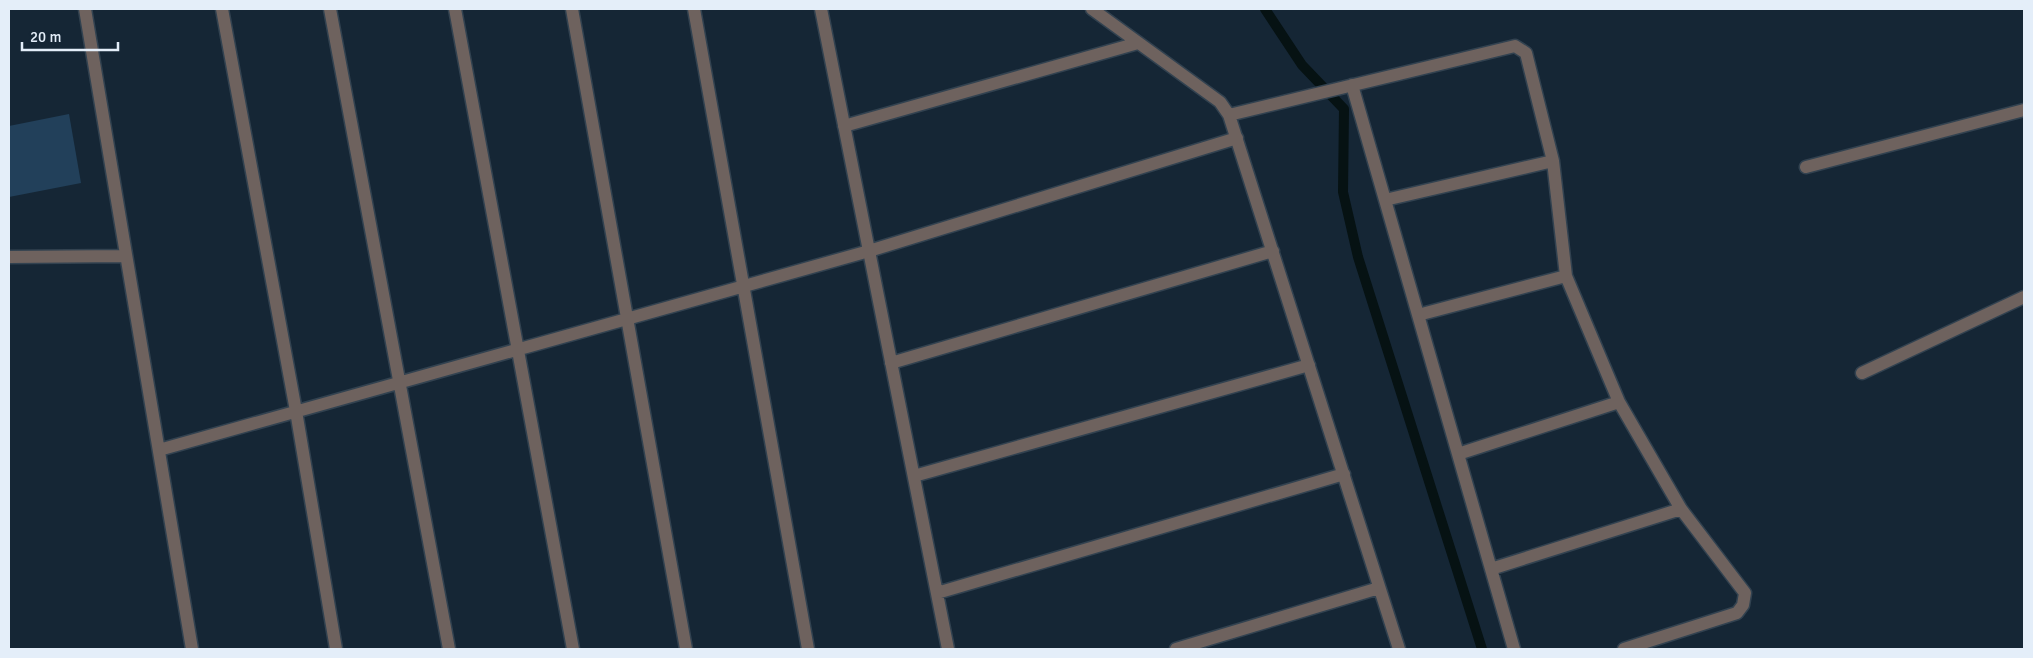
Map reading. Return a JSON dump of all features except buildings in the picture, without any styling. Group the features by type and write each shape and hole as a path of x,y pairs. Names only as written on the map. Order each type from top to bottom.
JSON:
{"street":[{"path":"85,9 192,649"},
{"path":"222,9 296,411 336,649"},
{"path":"330,9 449,649"},
{"path":"455,9 573,649"},
{"path":"572,9 686,649"},
{"path":"694,9 808,649"},
{"path":"821,9 948,649"},
{"path":"1092,9 1220,102 1229,115 1399,649"},
{"path":"844,126 1138,43"},
{"path":"1229,115 1515,46 1526,53 1553,161 1566,276 1619,402 1681,509 1745,593 1743,605 1737,613 1624,649"},
{"path":"1352,85 1514,649"},
{"path":"1806,167 2024,110"},
{"path":"158,450 869,251 1237,138"},
{"path":"1385,200 1553,161"},
{"path":"891,363 1272,251"},
{"path":"9,257 125,256"},
{"path":"1418,315 1566,276"},
{"path":"1862,373 2024,297"},
{"path":"914,476 1309,365"},
{"path":"1458,454 1619,402"},
{"path":"937,593 1344,474"},
{"path":"1491,569 1681,509"},
{"path":"1176,649 1380,588"}],"shaded area":[{"path":"69,114 81,183 9,197 9,126"}],"waterway":[{"path":"1265,9 1302,65 1344,109 1343,192 1358,257 1482,649"}]}
